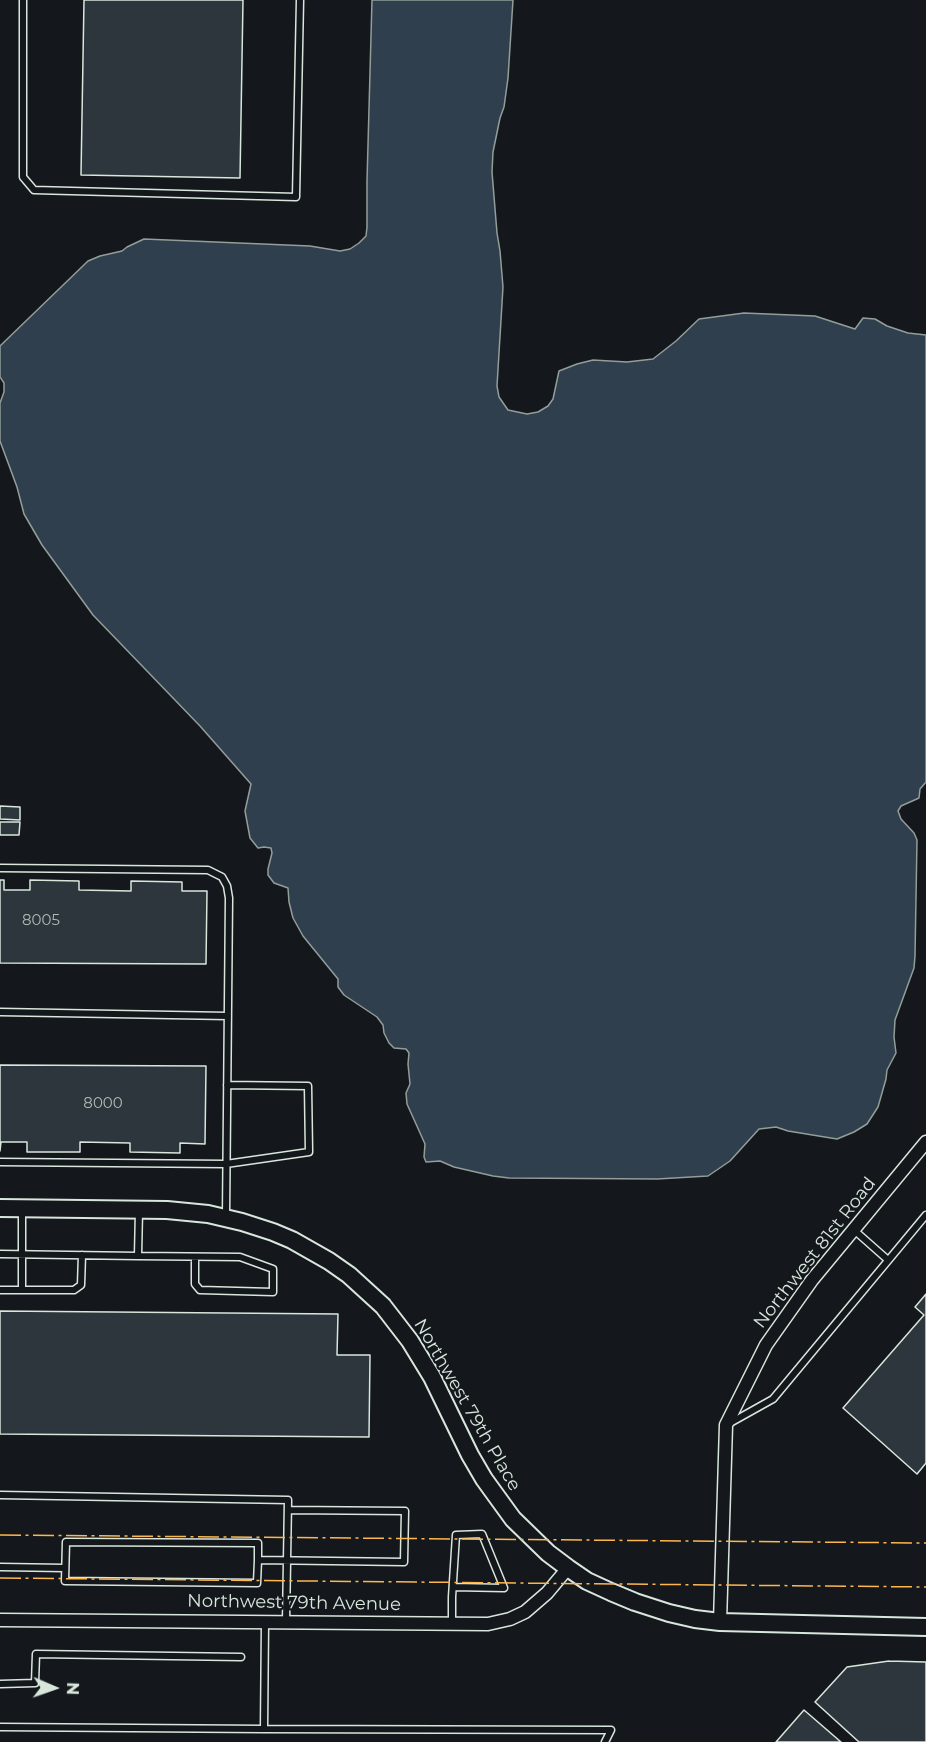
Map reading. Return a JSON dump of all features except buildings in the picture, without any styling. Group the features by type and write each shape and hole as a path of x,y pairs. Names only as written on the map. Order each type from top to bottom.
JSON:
{"main road":[{"name":"Northwest 79th Place","path":"0,1208 190,1211 226,1217 273,1232 311,1251 349,1275 383,1306 421,1359 470,1455 498,1499 530,1536 587,1581 635,1602 686,1617 720,1622"},
{"path":"720,1622 926,1627"}],"street":[{"name":"Northwest 81st Road","path":"726,1425 766,1345 812,1280 926,1142"},
{"path":"720,1622 726,1425"},
{"name":"Northwest 79th Avenue","path":"0,1620 495,1623 518,1616 540,1599 568,1568"}],"lane":[{"path":"23,0 23,177 34,190 296,197 300,0"},
{"path":"0,868 208,870 222,878 227,886 229,898 226,1217"},
{"path":"0,1012 228,1016"},
{"path":"0,1162 226,1164 309,1152 308,1086 227,1085"},
{"path":"22,1208 22,1290"},
{"path":"138,1256 139,1209"},
{"path":"726,1425 773,1399 926,1215"},
{"path":"854,1230 888,1260"},
{"path":"0,1254 240,1257 273,1269 273,1292 200,1290 195,1284 195,1257"},
{"path":"0,1290 74,1290 81,1285 82,1255"},
{"path":"0,1495 288,1500 286,1622"},
{"path":"258,1560 404,1563 405,1511 288,1510"},
{"path":"452,1624 453,1587 456,1535 482,1534 504,1588 453,1587"},
{"path":"66,1542 258,1543 258,1560 257,1583 65,1581 66,1542"},
{"path":"0,1567 65,1568"},
{"path":"264,1729 265,1622"},
{"path":"0,1684 34,1683 36,1654 241,1657"},
{"path":"0,1727 611,1730 605,1742"}],"water":[{"path":"372,0 513,0 508,78 504,107 493,152 492,172 503,287 497,386 499,397 508,410 527,414 538,412 548,406 553,399 559,371 577,364 593,360 627,362 653,359 699,319 744,313 815,316 855,329 863,318 875,319 908,333 926,335 926,782 920,789 919,798 901,806 898,811 901,819 914,833 917,840 914,968 895,1020 896,1053 887,1070 878,1107 867,1124 854,1132 837,1139 776,1127 759,1129 730,1161 708,1176 657,1179 509,1178 454,1167 440,1161 426,1162 425,1144 407,1104 406,1093 410,1084 409,1053 406,1049 394,1048 389,1043 383,1025 377,1017 344,995 338,987 338,979 303,936 293,918 288,888 274,883 268,875 271,848 258,848 250,838 245,811 251,784 200,726 93,615 42,545 24,514 0,441 0,403 4,383 0,377 0,346 88,261 122,251 144,239 310,246 340,251 350,249 366,236"}],"power":[{"path":"0,1535 926,1543"},
{"path":"0,1578 926,1587"}]}
